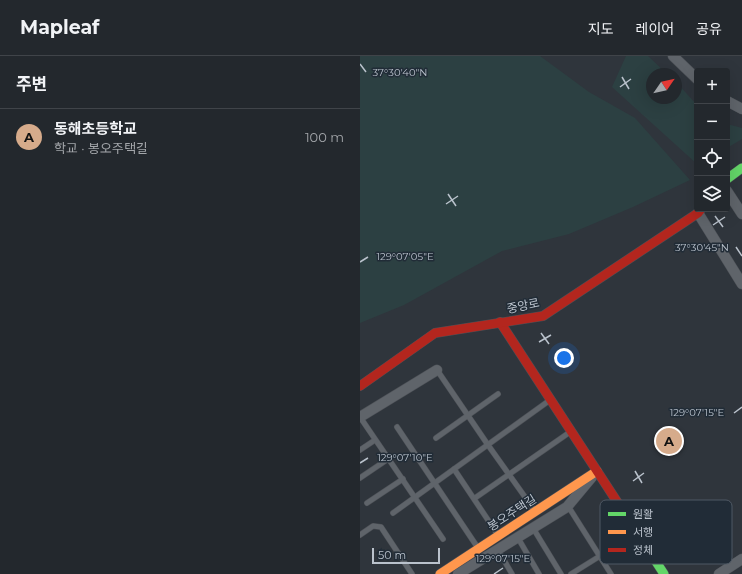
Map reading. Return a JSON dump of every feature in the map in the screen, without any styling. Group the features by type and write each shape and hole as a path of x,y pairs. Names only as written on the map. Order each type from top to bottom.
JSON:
{"street":[{"path":"673,56 694,76"},
{"path":"730,103 742,109"},
{"path":"730,177 742,168"},
{"path":"730,196 742,214"},
{"name":"중앙로","path":"360,386 435,332 543,316 699,212"},
{"path":"701,212 742,284"},
{"path":"500,322 616,500"},
{"path":"360,417 437,370"},
{"path":"458,574 568,506 597,471"},
{"name":"봉오주택길","path":"440,574 597,471"},
{"path":"721,574 742,559"},
{"path":"657,564 664,574"}],"lane":[{"path":"437,370 508,475 535,512"},
{"path":"436,438 498,394"},
{"path":"393,513 550,400"},
{"path":"360,417 443,539"},
{"path":"398,427 478,549"},
{"path":"475,498 571,432"},
{"path":"360,450 375,440"},
{"path":"360,478 388,459"},
{"path":"454,469 475,498 499,536"},
{"path":"367,503 402,479"},
{"path":"568,506 600,556 571,574"},
{"path":"360,535 373,526 381,527 412,574"},
{"path":"533,528 561,574"},
{"path":"518,538 539,574"},
{"path":"498,550 512,574"},
{"path":"605,564 612,574"}],"green space":[{"path":"360,56 540,56 589,92 635,118 690,180 633,207 569,234 502,251 404,305 360,323"},
{"path":"626,56 648,56 661,68 646,68 646,104 682,104 682,89 694,102 694,161 612,87"},
{"path":"730,125 742,128 742,139 730,146"}],"traffic: fast":[{"path":"730,177 742,168"},
{"path":"658,564 664,574"}],"traffic: slow":[{"path":"440,574 597,471"}],"traffic: jam":[{"path":"360,386 435,333 543,316 699,212"},
{"path":"500,322 616,500"}],"place":[{"name":"동해초등학교","path":"669,441"}]}
